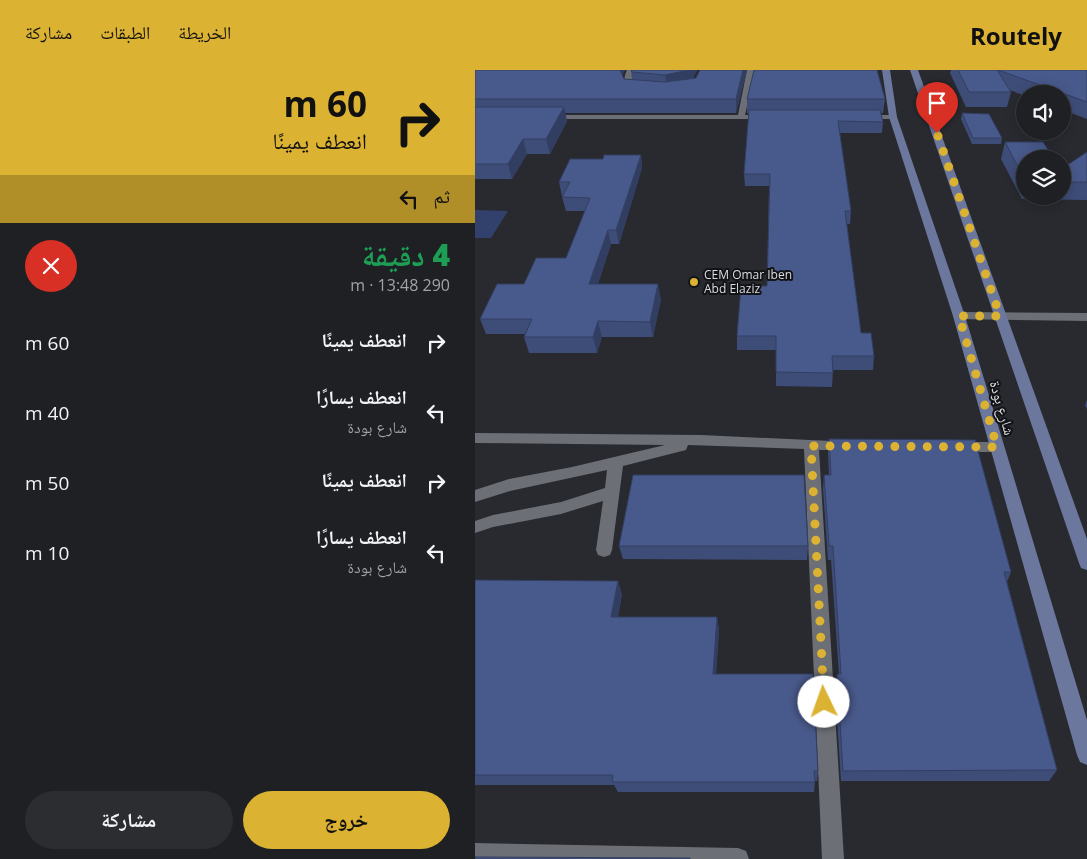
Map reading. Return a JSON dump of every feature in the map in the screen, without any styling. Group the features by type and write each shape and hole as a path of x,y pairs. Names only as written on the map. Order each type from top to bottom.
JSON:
{"street":[{"path":"631,70 625,79 627,86 629,89 644,92"},
{"path":"741,117 751,70"},
{"name":"شارع بودة","path":"886,70 893,117 959,316 1087,755"},
{"name":"شارع بودة","path":"914,70 1087,563"},
{"path":"534,117 779,117"},
{"path":"855,117 893,117"},
{"path":"959,316 1087,317"},
{"path":"475,438 701,440 811,446 860,446"},
{"path":"475,496 509,485 616,462 701,440"},
{"path":"811,446 833,859"},
{"path":"938,446 997,447"},
{"path":"604,550 616,462"},
{"path":"475,528 493,521 561,508 612,492"},
{"path":"475,854 739,859"}],"shaded area":[{"path":"475,210 508,211 491,238 475,238"}],"building":[{"path":"475,70 620,70 624,79 665,82 696,78 700,70 743,70 736,99 475,99"},
{"path":"631,70 689,70 665,75 632,72"},
{"path":"754,70 877,70 885,99 747,99"},
{"path":"958,70 997,70 1011,92 969,92"},
{"path":"998,70 1087,70 1087,102 1071,96 1071,85 1040,85"},
{"path":"475,107 564,107 546,139 523,139 508,164 475,164"},
{"path":"749,110 880,110 883,122 838,121 851,211 845,211 861,333 871,333 874,356 832,356 833,373 776,372 776,336 737,336 741,286 767,286 770,174 744,174"},
{"path":"962,113 989,114 1002,138 973,138"},
{"path":"1005,142 1043,142 1048,150 1016,150 1016,163"},
{"path":"1087,152 1087,182 1071,182 1071,163"},
{"path":"604,155 641,155 616,230 608,230 589,284 658,284 650,322 598,321 593,337 524,337 532,319 480,319 497,284 524,284 536,258 566,258 590,198 562,197 570,182 559,182 570,159 603,159"},
{"path":"829,439 975,440 1011,572 1004,572 1057,770 843,771 837,674 841,674 833,546 829,546 824,475 831,475"},
{"path":"633,475 804,475 808,546 619,546"},
{"path":"475,580 618,581 611,617 717,617 713,674 813,674 818,771 814,771 815,782 612,782 613,775 475,775"},
{"path":"475,857 690,858 690,859 475,859"}],"place":[{"name":"CEM Omar Iben Abd Elaziz","path":"694,282"}],"route":[{"path":"824,702 811,446 997,447 959,316 1000,316 937,133"}]}
